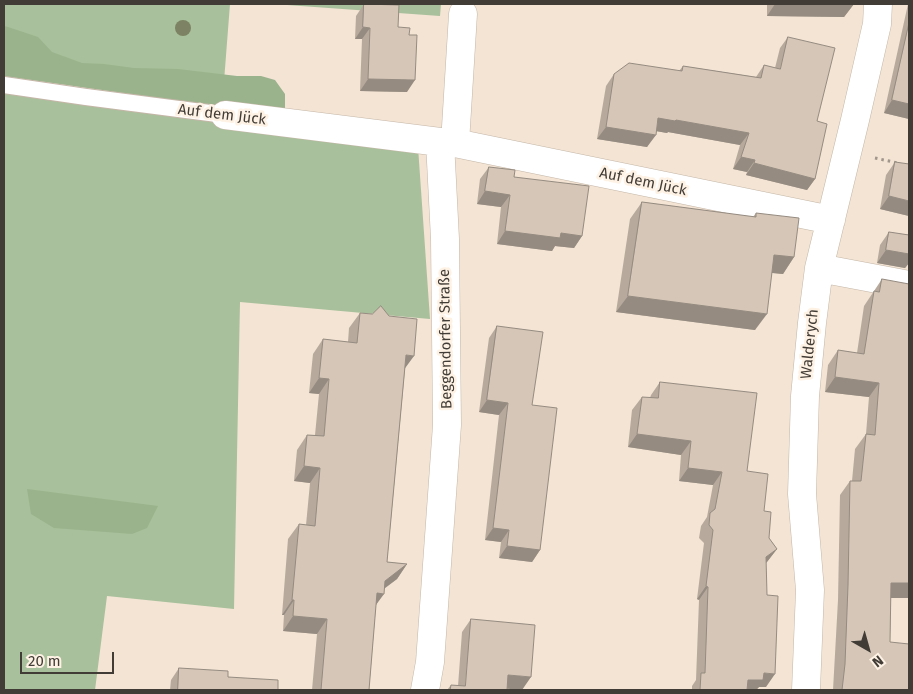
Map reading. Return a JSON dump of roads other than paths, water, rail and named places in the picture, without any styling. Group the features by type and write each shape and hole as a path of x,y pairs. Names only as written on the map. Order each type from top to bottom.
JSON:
{"street":[{"name":"Walderych","path":"806,690 810,590 802,494 805,396 812,323 819,268 877,24 878,4"},
{"name":"Beggendorfer Straße","path":"425,690 430,662 447,426 445,239 448,142 463,9"},
{"name":"Auf dem Jück","path":"224,115 448,142 831,220"},
{"path":"819,268 909,285"}],"lane":[{"name":"Auf dem Jück","path":"4,85 224,115"}]}
